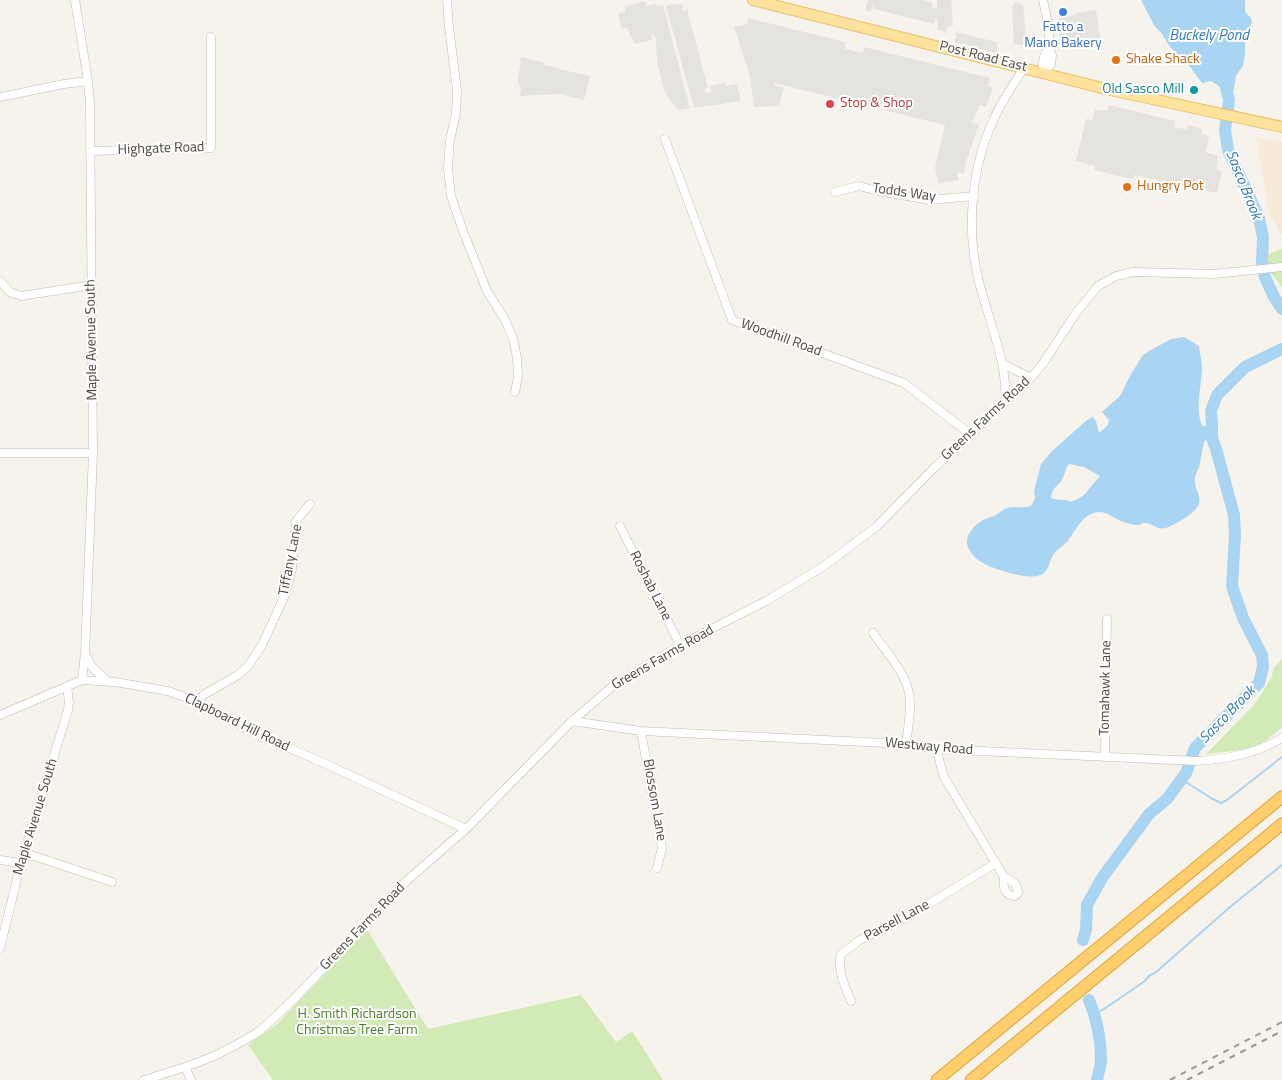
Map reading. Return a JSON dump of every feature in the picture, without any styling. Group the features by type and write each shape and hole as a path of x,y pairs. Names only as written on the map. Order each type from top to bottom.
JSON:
{"highway":[{"path":"937,1080 1282,796"},
{"path":"971,1080 1282,824"}],"main road":[{"name":"Post Road East","path":"754,0 1126,94 1282,127"}],"street":[{"name":"Maple Avenue South","path":"76,0 90,103 92,286 93,453 86,654 82,680"},
{"path":"447,0 457,91 456,113 450,140 448,168 451,196 486,291 504,318 514,338 518,377 515,392"},
{"path":"1043,0 1049,29 1050,49 1045,54 1042,62 1044,73"},
{"name":"Highgate Road","path":"90,151 211,148 211,37"},
{"path":"1006,401 1003,364 979,283 974,258 972,237 974,196 980,158 988,132 1001,105 1024,68"},
{"path":"0,97 88,81"},
{"name":"Woodhill Road","path":"665,139 732,320 904,383 970,434"},
{"name":"Todds Way","path":"835,192 859,186 878,192 930,200 974,196"},
{"name":"Greens Farms Road","path":"144,1080 185,1067 234,1046 257,1033 296,996 403,884 466,829 572,722 614,686 680,645 766,602 824,566 876,527 930,472 1031,378 1044,362 1076,312 1098,286 1116,276 1133,272 1214,274 1282,267"},
{"path":"0,281 10,292 21,296 92,286"},
{"path":"1003,364 1031,378"},
{"path":"0,453 93,453"},
{"name":"Tiffany Lane","path":"195,701 238,675 249,665 262,645 285,595 292,569 296,521 310,504"},
{"name":"Roshab Lane","path":"620,526 680,645"},
{"name":"Tomahawk Lane","path":"1105,757 1107,619"},
{"path":"873,633 902,674 909,693 910,709 906,744"},
{"path":"86,654 92,667 106,681"},
{"name":"Clapboard Hill Road","path":"0,715 82,680 106,681 168,691 195,701 249,730 466,829"},
{"name":"Maple Avenue South","path":"0,948 21,863 68,710 67,686"},
{"name":"Westway Road","path":"572,722 642,731 906,744 936,749 1196,761 1238,757 1269,746 1282,738"},
{"name":"Blossom Lane","path":"642,731 662,848 657,868"},
{"path":"936,749 944,777 1004,878"},
{"path":"25,853 112,882"},
{"path":"0,860 21,863"},
{"name":"Parsell Lane","path":"851,1002 844,984 839,962 841,954 860,940 909,916 996,863"},
{"path":"185,1067 191,1080"}],"shaded area":[{"path":"868,0 922,0 933,3 932,7 935,9 937,7 937,0 951,0 953,26 947,27 947,32 938,30 937,18 934,24 874,9 874,4 870,12 865,11"},
{"path":"645,1 646,6 663,5 690,108 678,110 668,98 663,87 657,61 656,39 654,35 651,35 652,40 634,44 627,28 621,28 618,14 625,12 625,6"},
{"path":"1016,2 1023,5 1027,46 1014,44 1012,7"},
{"path":"672,4 683,5 682,11 687,10 708,88 704,91 707,93 711,92 710,86 725,83 726,86 737,84 741,101 694,108 666,6"},
{"path":"1096,10 1102,50 1081,44 1063,49 1059,34 1064,30 1059,18"},
{"path":"748,18 845,42 845,49 862,53 864,47 990,78 988,86 993,88 986,107 980,105 973,121 966,119 979,125 966,161 964,173 957,173 959,180 938,183 935,168 945,125 774,83 774,85 784,88 779,106 754,107 750,76 734,27 747,24"},
{"path":"955,32 997,42 997,53 954,42"},
{"path":"521,57 590,76 584,100 560,94 520,96 521,90 518,80"},
{"path":"1109,105 1175,121 1174,127 1176,128 1187,129 1188,125 1202,129 1202,134 1209,136 1206,152 1218,156 1216,169 1222,171 1217,193 1134,175 1132,179 1094,170 1095,166 1076,161 1086,119 1092,120 1095,110 1108,110"},
{"path":"1256,137 1282,142 1282,235 1269,214"}],"green space":[{"path":"1282,249 1282,287 1271,273 1266,255"},
{"path":"1282,659 1282,728 1260,745 1241,750 1206,754 1254,705 1272,677 1273,669"},
{"name":"H. Smith Richardson Christmas Tree Farm","path":"367,930 428,1029 581,995 616,1042 632,1031 663,1080 273,1080 248,1045 277,1024"}],"water":[{"name":"Buckely Pond","path":"1141,0 1245,0 1245,12 1251,18 1252,23 1245,33 1243,66 1237,74 1231,89 1227,92 1221,91 1219,86 1211,81 1202,83 1191,68 1170,47 1154,25"},
{"path":"1184,337 1199,346 1201,358 1199,412 1202,426 1206,426 1207,439 1204,442 1199,468 1195,477 1199,496 1197,508 1181,521 1167,528 1147,523 1138,525 1123,522 1099,512 1088,515 1067,542 1054,553 1048,568 1041,575 1022,576 1008,573 976,559 970,552 967,543 973,528 983,520 1007,508 1032,505 1041,464 1052,451 1087,420 1093,417 1099,433 1108,425 1109,420 1102,412 1120,396 1143,355 1171,339","holes":["1069,464 1084,467 1100,476 1083,496 1071,502 1051,498 1053,490 1062,480"]}],"waterway":[{"name":"Sasco Brook","path":"1230,76 1227,92 1229,100 1225,130 1228,150 1259,218 1263,237 1262,262 1265,277 1282,309"},
{"name":"Sasco Brook","path":"1083,940 1086,929 1087,905 1102,878 1149,814 1167,799 1186,773 1195,748 1259,683 1263,667 1262,655 1243,618 1232,586 1235,535 1234,515 1212,438 1211,411 1217,395 1245,367 1282,349"},
{"path":"1181,779 1221,803 1282,757"},
{"path":"1095,1015 1155,973 1230,907 1282,865"},
{"name":"Sasco Brook","path":"1089,1000 1100,1044 1101,1063 1097,1080"}],"railway":[{"path":"1170,1080 1282,1022"},
{"path":"1187,1080 1282,1031"}],"place":[{"name":"Fatto a Mano Bakery","path":"1063,12"},
{"name":"Shake Shack","path":"1116,60"},
{"name":"Old Sasco Mill","path":"1194,90"},
{"name":"Stop & Shop","path":"830,104"},
{"name":"Hungry Pot","path":"1127,187"}]}
